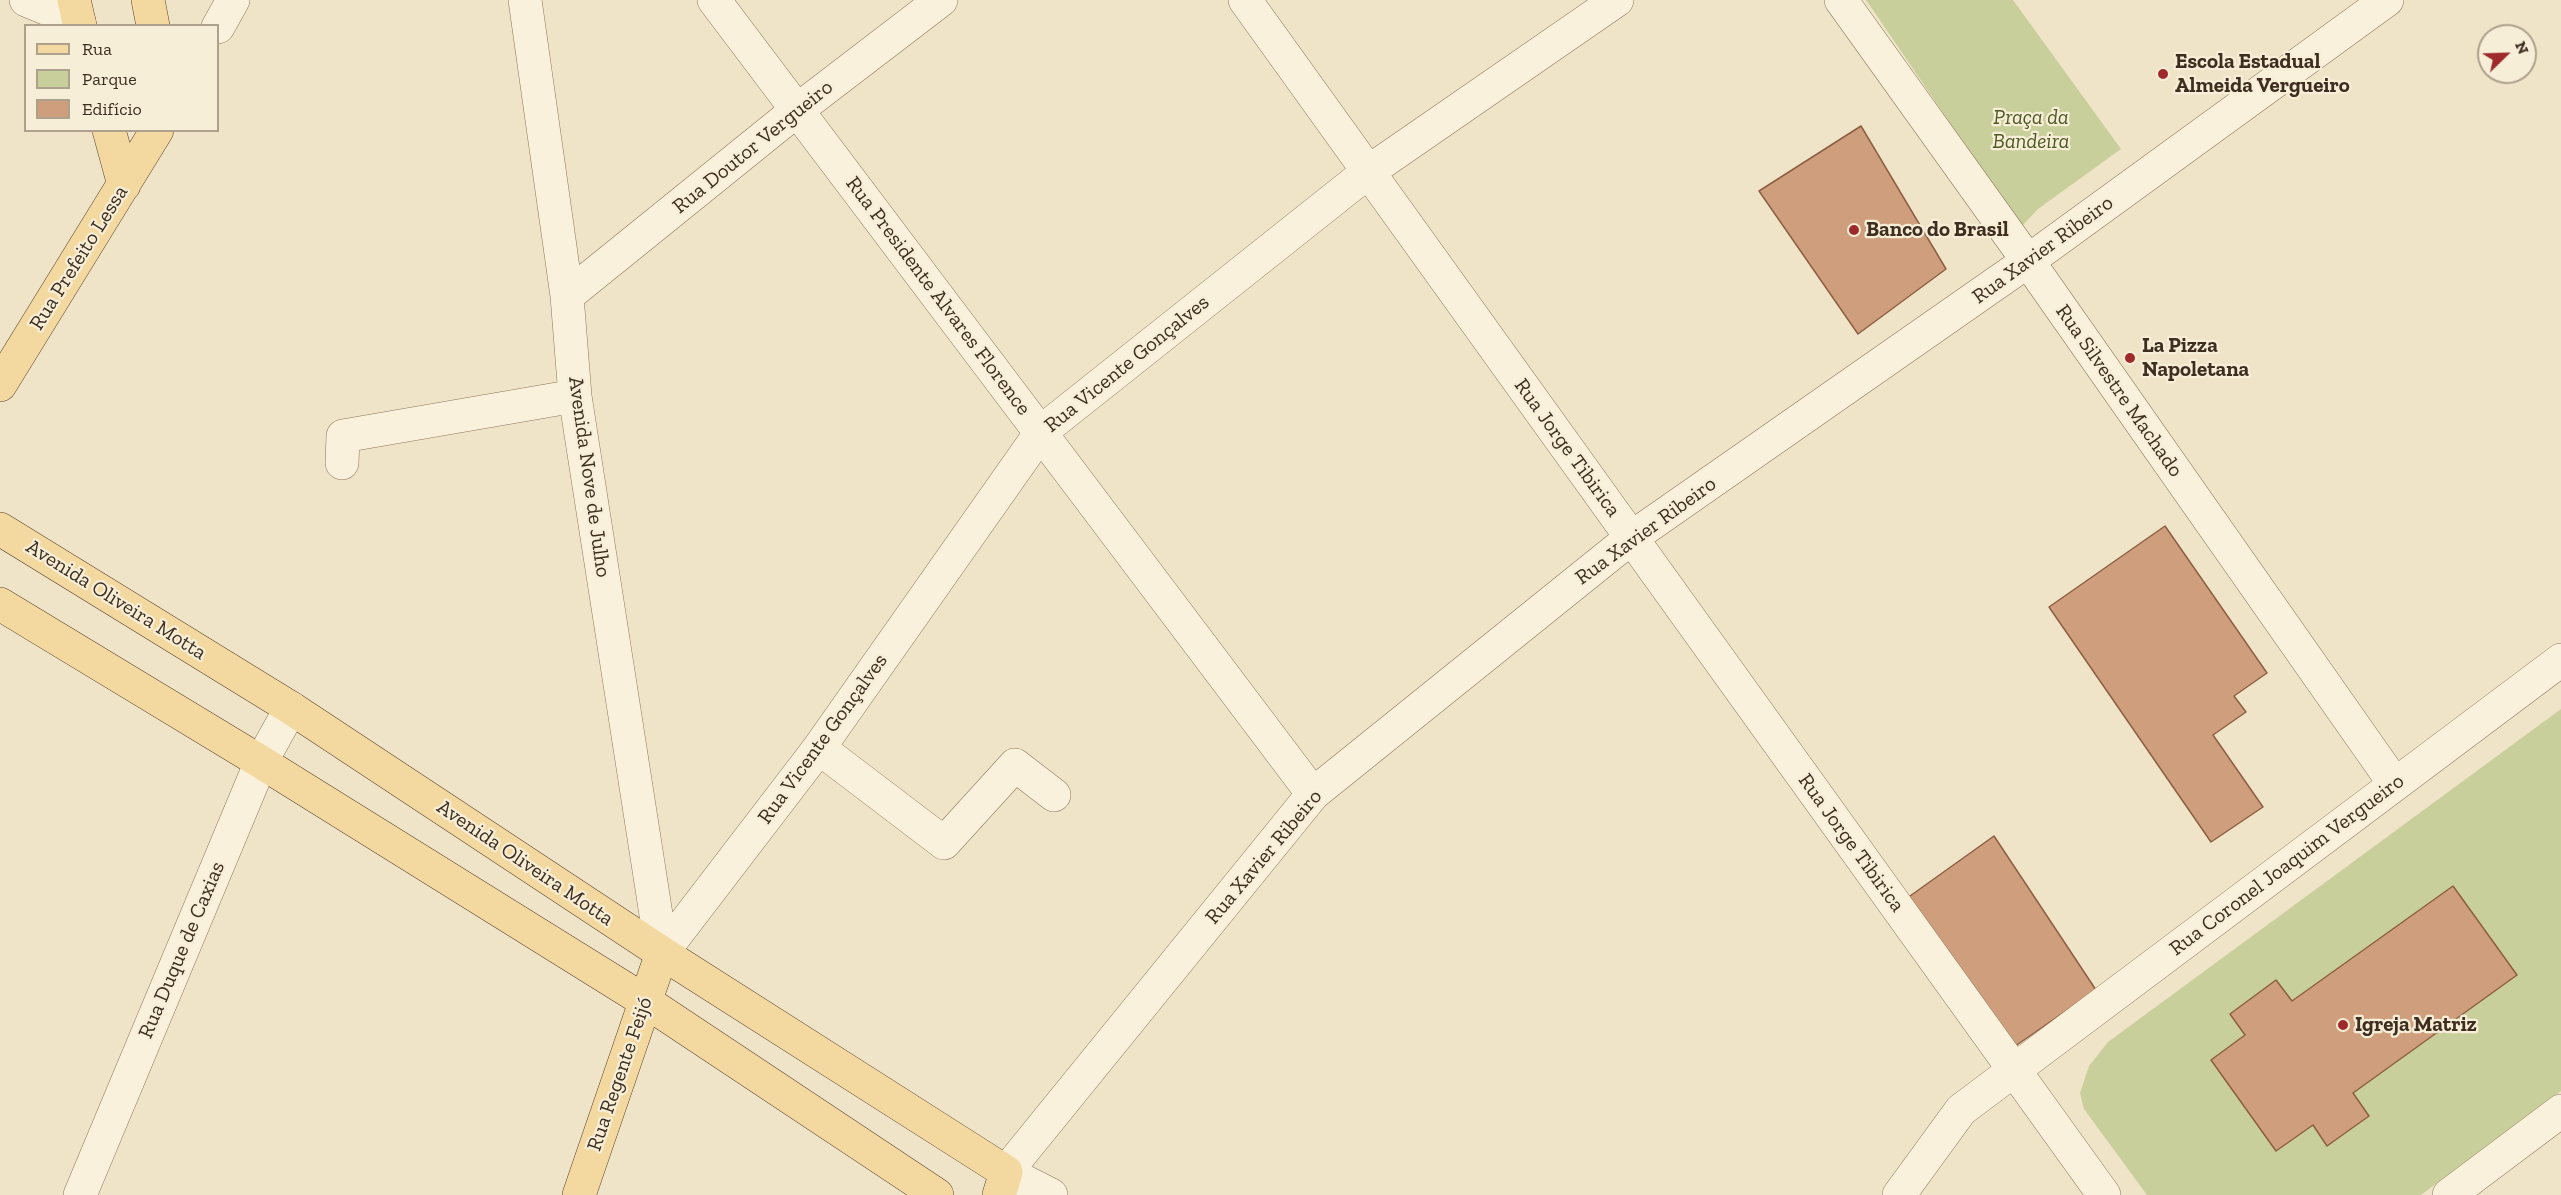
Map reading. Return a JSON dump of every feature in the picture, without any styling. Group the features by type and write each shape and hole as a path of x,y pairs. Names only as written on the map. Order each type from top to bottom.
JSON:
{"main road":[{"path":"148,0 153,24"},
{"path":"110,132 124,185"},
{"name":"Rua Prefeito Lessa","path":"0,385 157,132"},
{"name":"Avenida Oliveira Motta","path":"0,529 291,708 1003,1184"},
{"path":"0,604 261,762 645,1001 937,1195"},
{"name":"Rua Regente Feijó","path":"579,1195 662,954"}],"street":[{"path":"26,0 78,16"},
{"path":"219,25 233,0"},
{"name":"Avenida Nove de Julho","path":"525,0 567,296 575,396 662,954"},
{"name":"Rua Presidente Alvares Florence","path":"714,0 796,111 1042,431 1313,794"},
{"name":"Rua Doutor Vergueiro","path":"567,296 796,111 941,0"},
{"name":"Rua Jorge Tibirica","path":"1245,0 2104,1195"},
{"name":"Rua Vicente Gonçalves","path":"662,954 819,748 1042,431 1368,172 1617,0"},
{"name":"Rua Silvestre Machado","path":"1841,0 2028,261 2394,783"},
{"name":"Rua Xavier Ribeiro","path":"1003,1184 1313,794 1631,538 2028,261 2387,0"},
{"path":"342,463 343,436 575,396"},
{"name":"Rua Coronel Joaquim Vergueiro","path":"1899,1195 1961,1110 2561,660"},
{"name":"Rua Duque de Caxias","path":"80,1195 261,762 291,708"},
{"path":"819,748 945,843 1015,765 1054,795"},
{"path":"2449,1195 2561,1111"},
{"name":"Avenida Oliveira Motta","path":"1003,1184 1051,1195"}],"green space":[{"name":"Praça da Bandeira","path":"1866,0 2013,0 2121,149 2038,209 2021,227"},
{"path":"2561,709 2561,1091 2421,1195 2147,1195 2084,1109 2080,1093 2089,1066 2108,1042"}],"building":[{"name":"Banco do Brasil","path":"1861,126 1946,269 1858,334 1759,191"},
{"path":"2165,526 2267,673 2234,696 2246,712 2213,735 2263,807 2211,842 2049,607"},
{"path":"1994,836 2096,990 2011,1049 1896,906"},
{"name":"Igreja Matriz","path":"2453,886 2517,975 2353,1093 2369,1116 2327,1146 2313,1125 2276,1151 2211,1060 2245,1035 2230,1014 2276,980 2292,1001"}],"place":[{"name":"Escola Estadual Almeida Vergueiro","path":"2163,74"},
{"name":"Banco do Brasil","path":"1854,230"},
{"name":"La Pizza Napoletana","path":"2130,358"},
{"name":"Igreja Matriz","path":"2343,1025"}]}
